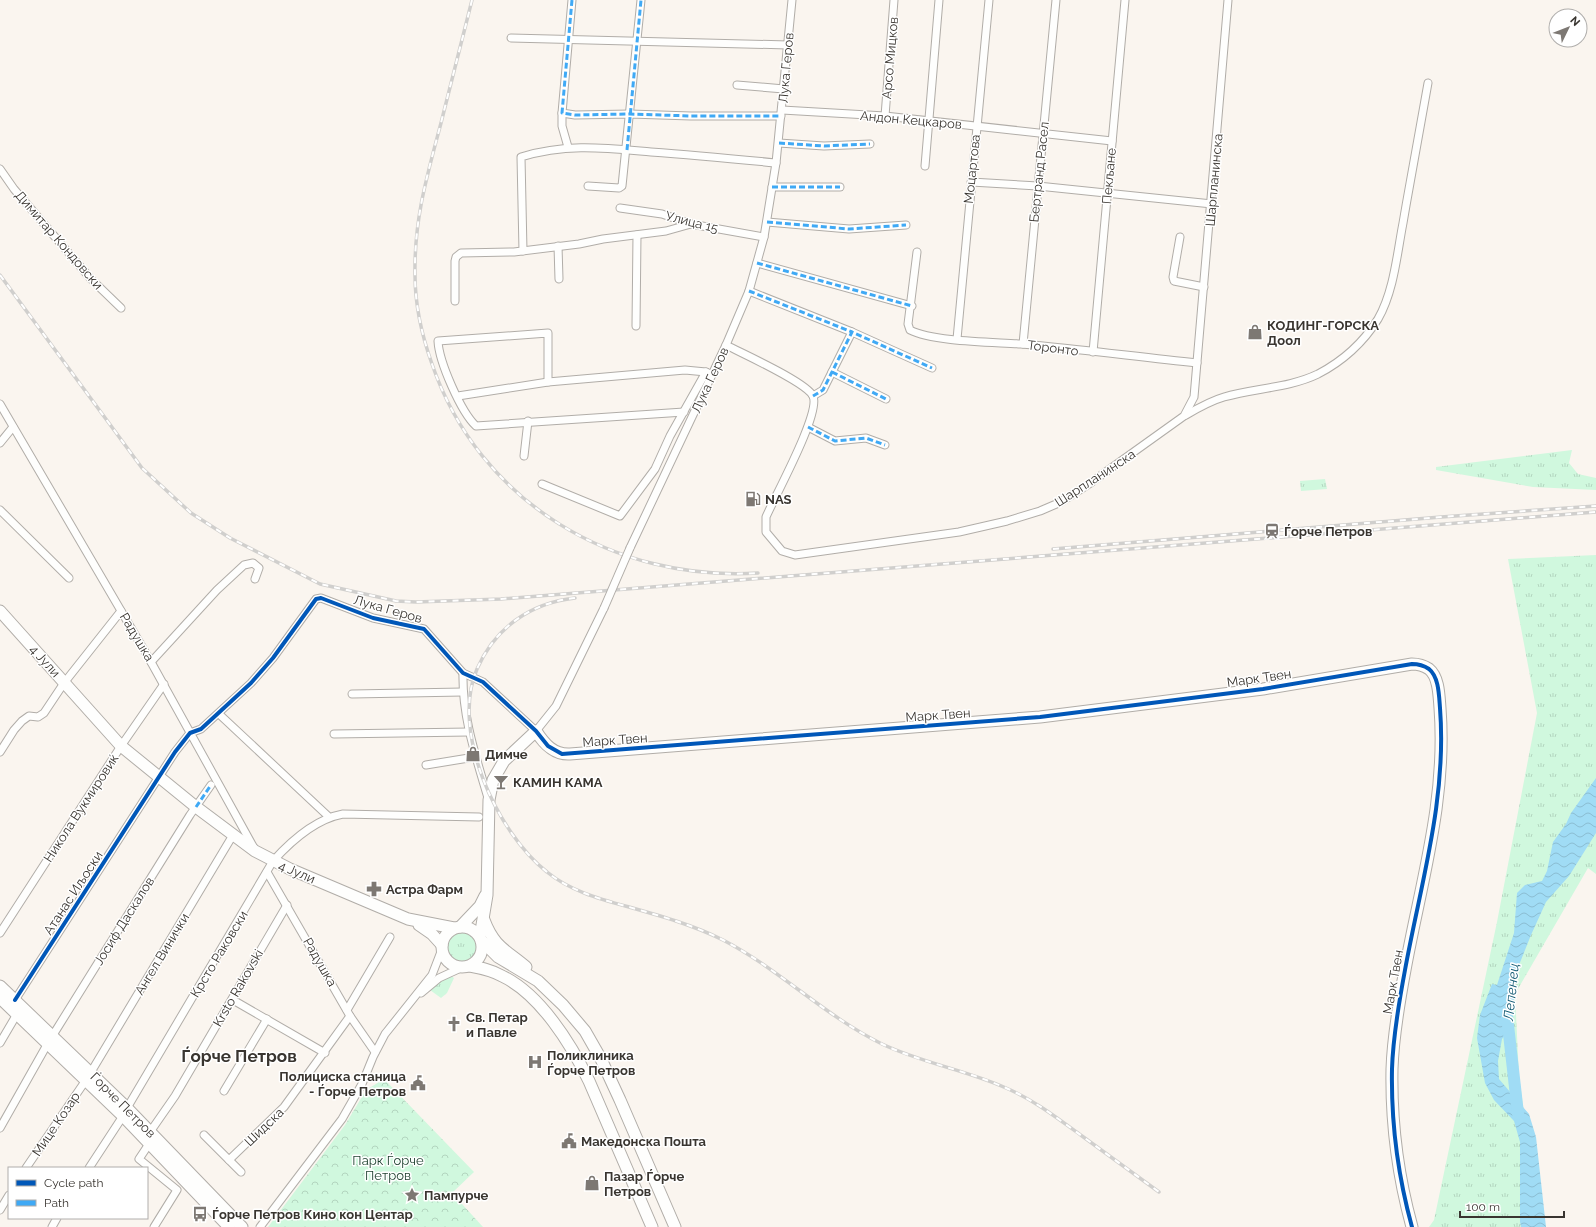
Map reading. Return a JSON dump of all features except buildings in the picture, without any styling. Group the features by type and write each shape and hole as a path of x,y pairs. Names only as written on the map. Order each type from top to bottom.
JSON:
{"street":[{"path":"568,147 562,126 562,113 572,0"},
{"path":"588,186 619,188 622,186 627,150 641,0"},
{"name":"Лука Геров","path":"481,939 488,884 489,800 493,780 504,761 536,731 556,706 604,608 709,373 726,346 749,291 764,237 779,143 792,0"},
{"name":"Арсо Мицков","path":"885,116 894,0"},
{"path":"925,166 939,0"},
{"name":"Моцартова","path":"957,339 989,0"},
{"name":"Бертранд Расел","path":"1023,344 1056,0"},
{"name":"Пекљане","path":"1093,352 1125,0"},
{"name":"Шарпланинска","path":"813,396 814,406 808,427 766,517 766,532 774,544 782,551 795,555 959,532 1034,513 1071,496 1184,416 1194,397 1212,204 1228,0"},
{"path":"511,38 788,45"},
{"path":"1184,416 1203,405 1225,397 1286,384 1318,374 1356,348 1368,334 1378,318 1394,275 1428,83"},
{"path":"737,85 784,89"},
{"name":"Андон Кецкаров","path":"562,113 575,115 630,114 691,116 782,113 885,116 1112,141"},
{"path":"779,143 824,146 870,144"},
{"path":"523,251 521,157 544,150 568,147 627,150 776,163"},
{"name":"Димитар Кондовски","path":"0,169 14,189 91,279 120,308"},
{"path":"971,182 1038,186 1212,204"},
{"path":"772,187 840,187"},
{"name":"Улица 15","path":"620,208 662,214 691,224 764,237"},
{"path":"767,222 849,228 906,225"},
{"path":"455,301 456,257 461,253 523,251 666,231 691,224"},
{"path":"636,326 637,235"},
{"path":"1180,237 1173,276 1174,281 1204,287"},
{"path":"558,246 559,279"},
{"path":"757,263 912,306 917,252"},
{"path":"749,291 852,332 932,368"},
{"name":"Торонто","path":"912,306 908,324 910,330 917,333 957,339 1023,344 1197,364"},
{"path":"726,346 800,383 813,396 823,390 852,332"},
{"path":"548,382 548,333 438,341 442,362 458,396 476,426 528,421 684,412"},
{"path":"458,396 548,382 685,370 709,373 684,412 655,469 620,516 542,484"},
{"path":"832,372 886,399"},
{"name":"Радушка","path":"0,404 164,684 255,851"},
{"path":"524,456 528,421"},
{"path":"0,443 13,427"},
{"path":"808,427 835,441 866,438 886,445"},
{"path":"0,510 69,578"},
{"path":"151,662 216,590 244,565 252,563 259,568 255,579"},
{"name":"Лука Геров","path":"219,714 251,683 316,599 321,598 373,618 424,629 463,674 483,682 536,731"},
{"path":"0,752 14,730 22,721 29,716 38,717 44,713 64,684 121,610"},
{"name":"4 Јули","path":"0,611 121,746 233,835 255,851 273,861 408,919 429,931 442,947"},
{"name":"Марк Твен","path":"536,731 542,740 555,751 562,754 570,754 1040,717 1263,689 1412,664 1420,664 1429,669 1434,675 1439,697 1442,763 1440,793 1432,840 1404,970 1396,1022 1392,1068 1393,1105 1398,1159 1412,1227"},
{"path":"463,674 463,692 468,732 489,800"},
{"name":"Никола Вукмировиќ","path":"0,933 121,746 164,684"},
{"path":"352,694 463,692"},
{"path":"159,776 190,733 201,729 219,714 329,817 343,814 478,816"},
{"path":"334,734 468,732"},
{"path":"426,765 475,758"},
{"name":"Aтанас Иљоски","path":"16,1000 159,776"},
{"name":"Јосиф Даскалов","path":"0,1128 50,1039 196,806 211,785"},
{"name":"Крсто Раковски","path":"89,1167 125,1112 273,861 294,842 329,817"},
{"name":"Ангел Винички","path":"88,1076 233,835"},
{"name":"Радушка","path":"267,872 349,1013 375,1052"},
{"name":"Лука Геров","path":"457,927 482,903 488,884"},
{"name":"Krsto Rakovski","path":"150,1132 175,1096 233,1000 287,905"},
{"name":"4 Јули","path":"408,919 457,927"},
{"path":"484,920 496,944 526,967 538,981 570,1012 592,1044 620,1100 675,1227"},
{"path":"260,1227 342,1119 362,1084 375,1052 385,1034 415,998 436,968 445,935 457,927 472,929 498,957 538,981"},
{"name":"Шидска","path":"229,1160 284,1107 325,1053 349,1013 390,937"},
{"path":"415,998 439,978 476,962 481,956 483,948 481,939"},
{"path":"442,947 445,958 450,963 466,967 486,969 508,979 533,999 564,1037 578,1058 589,1081 652,1227"},
{"name":"Ѓорче Петров","path":"0,986 16,1000 50,1039 88,1076 125,1112 150,1132 242,1227"},
{"name":"Ѓорче Петров","path":"0,998 17,1014 50,1039"},
{"path":"233,1000 325,1053"},
{"path":"0,1043 17,1014"},
{"path":"224,1091 267,1019"},
{"name":"Мице Козар","path":"27,1167 88,1076"},
{"name":"Ѓорче Петров","path":"125,1112 149,1144 229,1227"},
{"path":"204,1135 240,1172"},
{"path":"149,1144 140,1159 177,1190 154,1227"},
{"path":"0,1210 8,1197"}],"green space":[{"path":"1572,450 1569,463 1578,474 1596,478 1596,490 1533,487 1436,470 1436,467"},
{"path":"1325,479 1327,489 1301,491 1300,481"},
{"path":"1596,555 1596,874 1588,868 1515,994 1519,1076 1540,1227 1429,1227 1434,1220 1497,922 1537,713 1508,559"},
{"path":"462,932 468,933 476,941 476,953 468,961 462,962 456,961 448,953 447,947 448,941 456,933"},
{"path":"451,976 454,978 447,993 441,998 430,990 437,983"},
{"name":"Парк Ѓорче Петров","path":"384,1079 474,1172 452,1193 483,1227 268,1227 345,1125 366,1090"}],"water":[{"path":"1596,778 1596,833 1569,876 1546,902 1531,935 1519,965 1515,984 1512,1026 1502,1039 1498,1061 1499,1079 1529,1114 1536,1137 1546,1227 1521,1227 1520,1142 1514,1121 1494,1100 1485,1083 1477,1038 1480,1015 1492,984 1497,985 1514,933 1517,893 1525,885 1542,881 1547,871 1553,842 1566,824 1571,813"}],"waterway":[{"name":"Лепенец","path":"1507,1016 1518,1114"}],"railway":[{"path":"472,0 426,180 419,216 415,255 416,298 422,331 432,364 454,413 483,456 518,493 559,524 604,547 653,564 705,572 758,573"},
{"path":"0,275 142,468 191,513 230,538 320,584 396,601 416,602 501,599 1596,512"},
{"path":"1053,549 1441,517 1596,506"},
{"path":"575,598 543,605 516,620 504,630 494,641 477,669 470,694 470,721 474,750 483,779 496,807 511,833 529,855 556,879 586,894 677,921 723,940 744,952 841,1020 882,1044 897,1051 975,1076 1006,1088 1026,1098 1054,1116 1159,1192"}],"marked path":[{"path":"572,0 562,113 575,115 630,114 781,116"},
{"path":"627,150 641,0"},
{"path":"779,143 824,146 870,144"},
{"path":"772,187 840,187"},
{"path":"767,222 849,229 906,225"},
{"path":"757,263 912,306"},
{"path":"749,291 852,332"},
{"path":"813,396 823,390 852,332 932,368"},
{"path":"832,372 886,399"},
{"path":"808,427 835,441 866,438 885,445"},
{"path":"196,807 211,785"}],"cycle path":[{"path":"15,1000 175,752 190,733 201,729 251,683 273,658 316,599 321,598 373,618 424,629 463,673 483,682 536,731 548,746 562,754 1040,717 1263,689 1412,664 1429,669 1437,682 1441,742 1440,775 1436,808 1401,994 1395,1032 1392,1069 1396,1149 1412,1227"}],"place":[{"name":"КОДИНГ-ГОРСКА Доол","path":"1255,332"},
{"name":"NAS","path":"753,499"},
{"name":"Ѓорче Петров","path":"1272,531"},
{"name":"Димче","path":"473,754"},
{"name":"КАМИН КАМА","path":"501,782"},
{"name":"Астра Фарм","path":"374,889"},
{"name":"Св. Петар и Павле","path":"454,1024"},
{"name":"Поликлиника Ѓорче Петров","path":"535,1062"},
{"name":"Полициска станица - Ѓорче Петров","path":"418,1083"},
{"name":"Македонска Пошта","path":"569,1141"},
{"name":"Пазар Ѓорче Петров","path":"592,1183"},
{"name":"Пампурче","path":"412,1195"},
{"name":"Ѓорче Петров Кино кон Центар","path":"200,1214"}],"district":[{"name":"Ѓорче Петров","path":"239,1056"}]}
